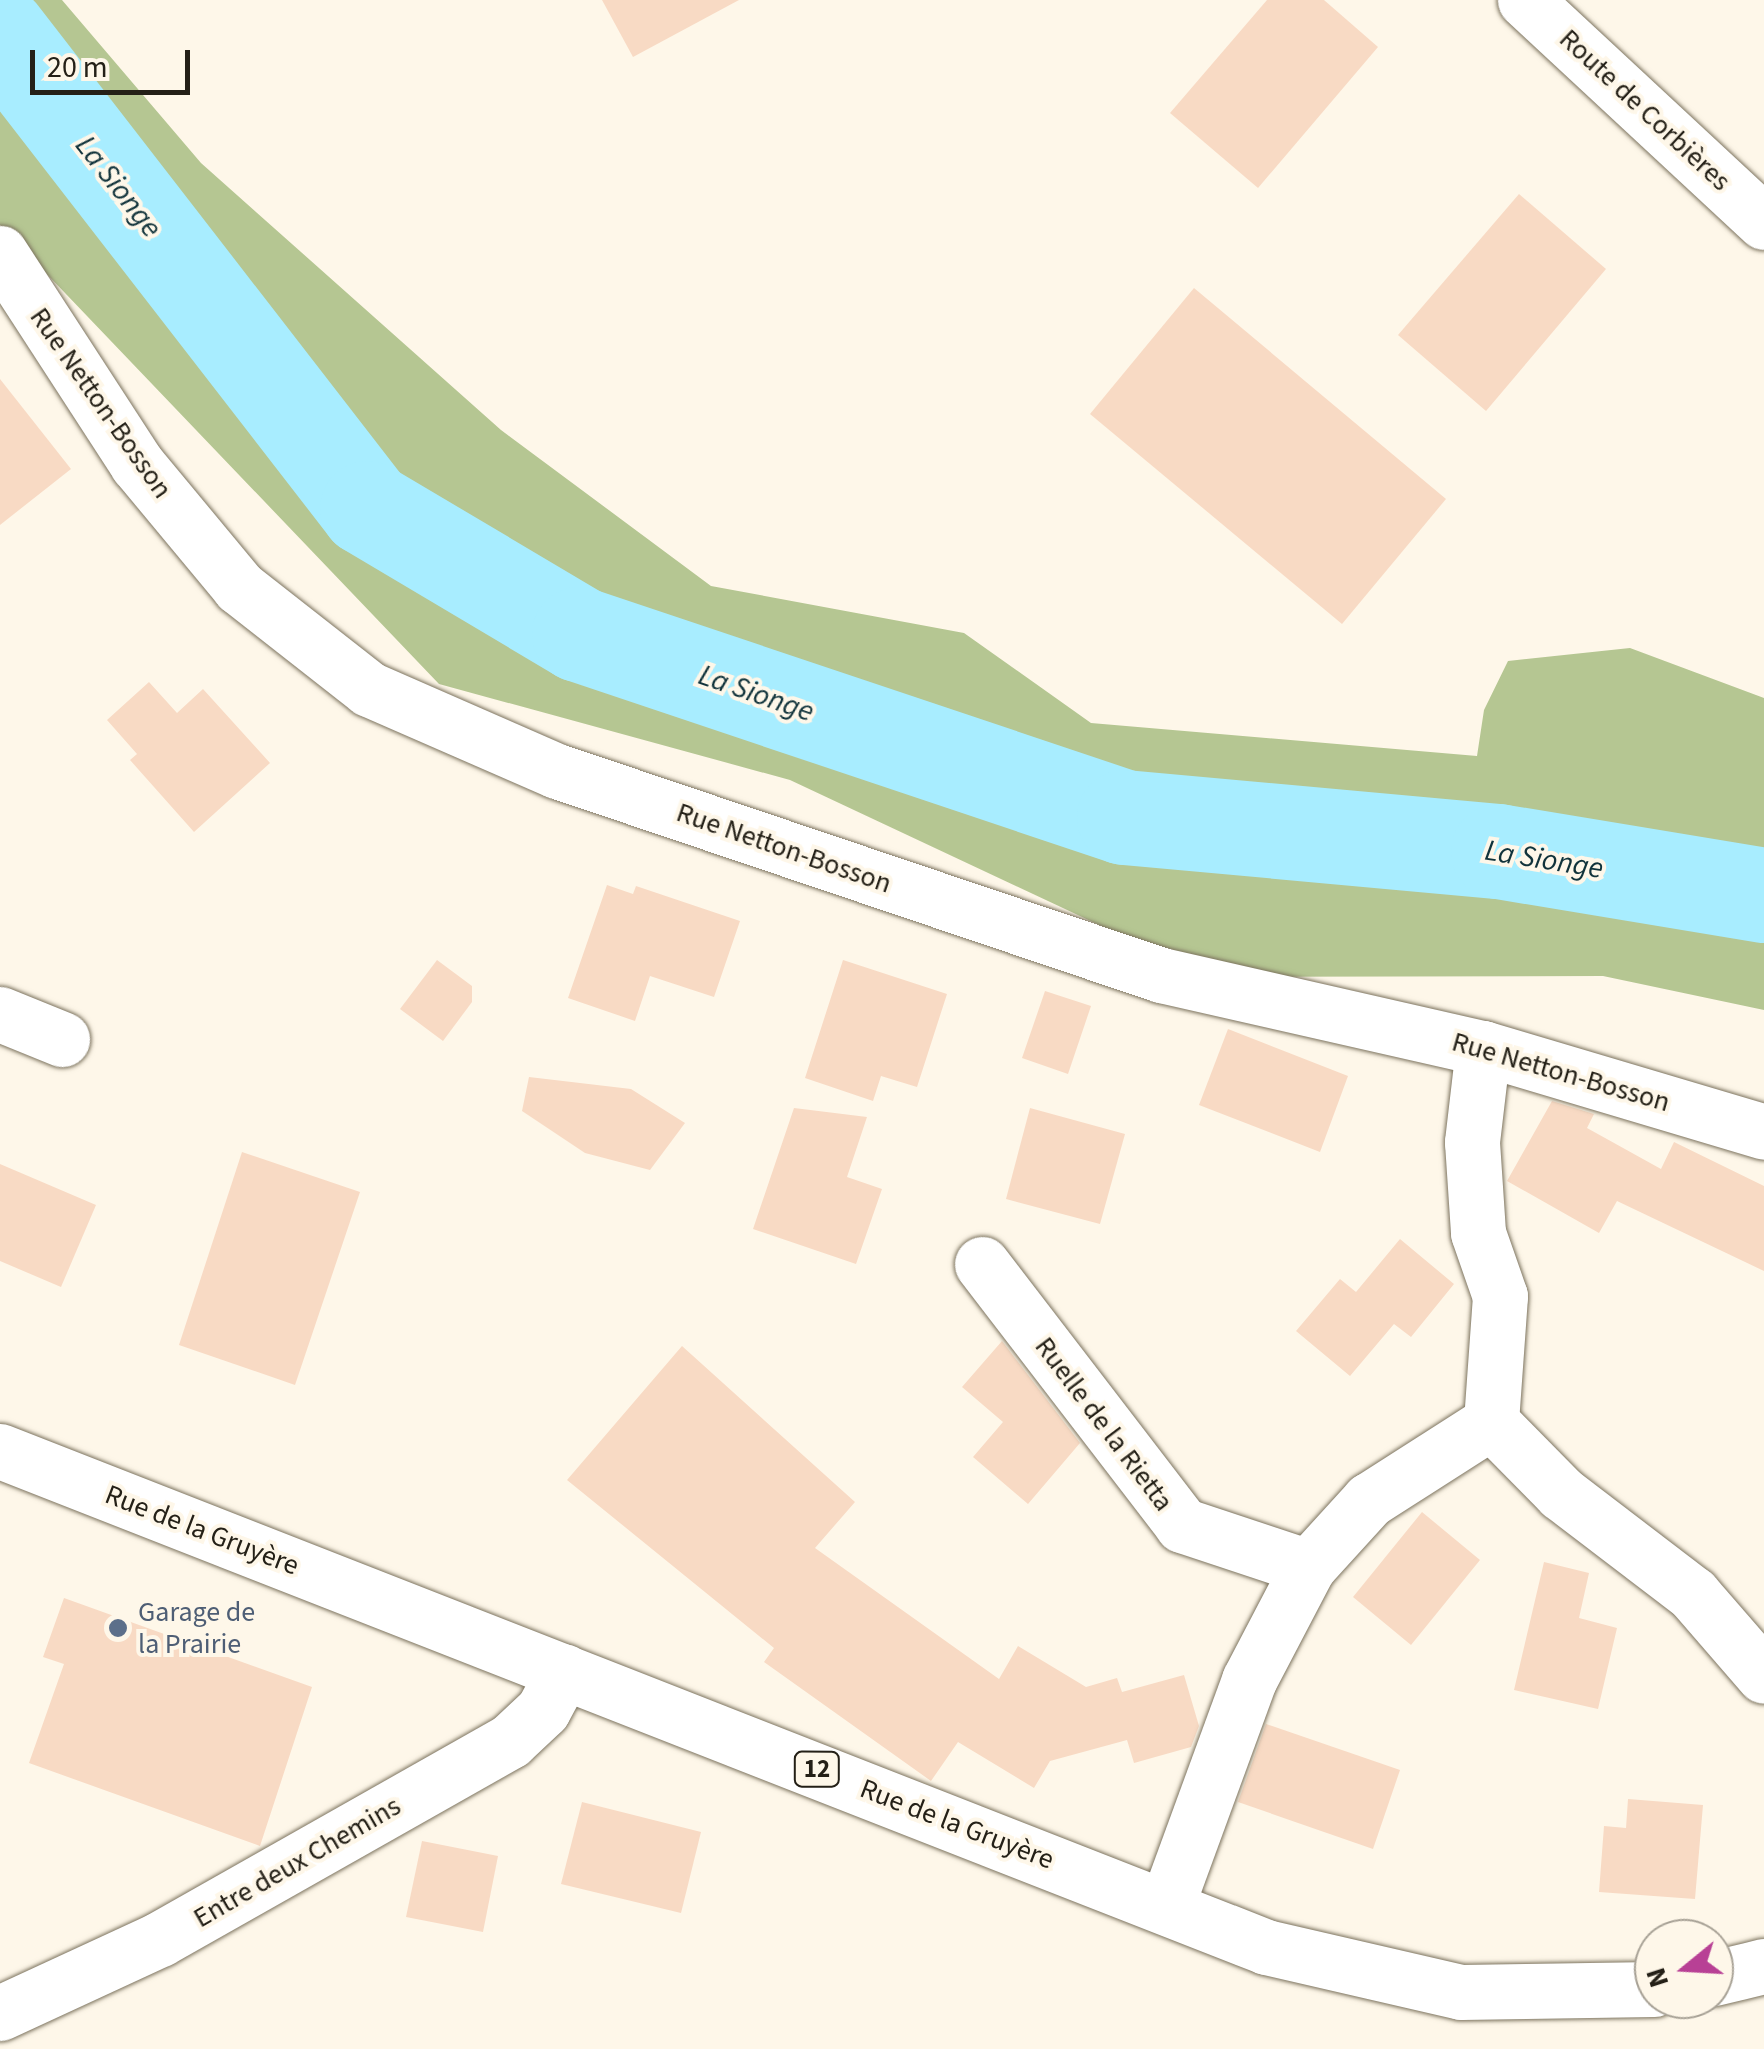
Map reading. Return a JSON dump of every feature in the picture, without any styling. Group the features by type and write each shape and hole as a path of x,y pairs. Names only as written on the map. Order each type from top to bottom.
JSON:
{"street":[{"name":"Route de Corbières","path":"1525,0 1764,222"},
{"name":"Rue Netton-Bosson","path":"0,253 136,464 239,587 369,689 557,771 1161,975 1484,1048 1764,1132"},
{"path":"0,1014 62,1039"},
{"path":"1484,1048 1472,1142 1478,1233 1500,1296 1490,1422 1560,1493 1694,1594 1764,1676"},
{"name":"Ruelle de la Rietta","path":"982,1264 1182,1526 1308,1567"},
{"path":"1166,1907 1249,1680 1308,1567 1369,1500 1490,1422"},
{"name":"Rue de la Gruyère","path":"0,1451 1266,1947 1409,1985 1515,1996 1634,1990"},
{"name":"Entre deux Chemins","path":"0,2013 160,1939 510,1741 544,1710 564,1672"},
{"path":"1734,1973 1764,1966"}],"green space":[{"path":"0,0 62,0 201,163 501,430 711,586 964,633 1091,723 1477,756 1484,710 1508,661 1630,648 1764,698 1764,1010 1603,976 1210,977 790,780 439,684 0,225"}],"building":[{"path":"602,0 739,0 633,57"},
{"path":"1267,0 1324,0 1378,47 1258,188 1170,113"},
{"path":"1519,194 1606,269 1486,411 1398,335"},
{"path":"1194,288 1446,499 1342,624 1090,414"},
{"path":"0,379 71,469 0,525"},
{"path":"149,682 177,713 203,689 270,763 194,832 130,760 137,754 107,720"},
{"path":"607,885 633,894 636,886 740,921 714,997 650,976 635,1021 568,998"},
{"path":"437,960 472,986 472,1002 443,1041 400,1009"},
{"path":"843,960 947,994 917,1087 881,1076 873,1101 805,1078"},
{"path":"1045,991 1091,1006 1068,1074 1022,1058"},
{"path":"1228,1029 1348,1076 1320,1152 1199,1105"},
{"path":"529,1077 631,1089 685,1123 650,1170 585,1153 522,1111"},
{"path":"1552,1101 1594,1114 1587,1128 1661,1169 1674,1142 1764,1186 1764,1271 1617,1201 1599,1233 1507,1181"},
{"path":"794,1108 867,1117 847,1177 882,1189 856,1264 753,1229"},
{"path":"1030,1108 1125,1134 1100,1224 1006,1199"},
{"path":"242,1152 360,1192 295,1385 179,1345"},
{"path":"0,1164 96,1205 61,1287 0,1261"},
{"path":"1400,1239 1454,1284 1411,1337 1394,1324 1350,1376 1296,1331 1340,1279 1356,1292"},
{"path":"1002,1341 1080,1443 1028,1504 973,1457 1003,1422 962,1387"},
{"path":"682,1346 855,1502 815,1548 999,1679 1018,1646 1086,1687 1117,1678 1122,1692 1184,1675 1199,1726 1191,1747 1134,1763 1127,1740 1050,1761 1034,1788 958,1742 931,1781 764,1662 774,1648 567,1480"},
{"path":"1422,1512 1480,1560 1411,1645 1353,1597"},
{"path":"1544,1562 1589,1573 1579,1618 1617,1628 1598,1709 1514,1690"},
{"path":"64,1598 312,1687 260,1846 29,1763 64,1664 43,1657"},
{"path":"1266,1724 1400,1770 1373,1849 1238,1802"},
{"path":"1628,1799 1703,1805 1695,1899 1599,1892 1604,1826 1626,1828"},
{"path":"582,1802 701,1832 681,1913 561,1884"},
{"path":"422,1841 498,1856 483,1932 406,1917"}],"waterway":[{"name":"La Sionge","path":"0,34 367,508 579,634 1124,817 1498,851 1764,895"}],"place":[{"name":"Garage de la Prairie","path":"118,1628"}]}
